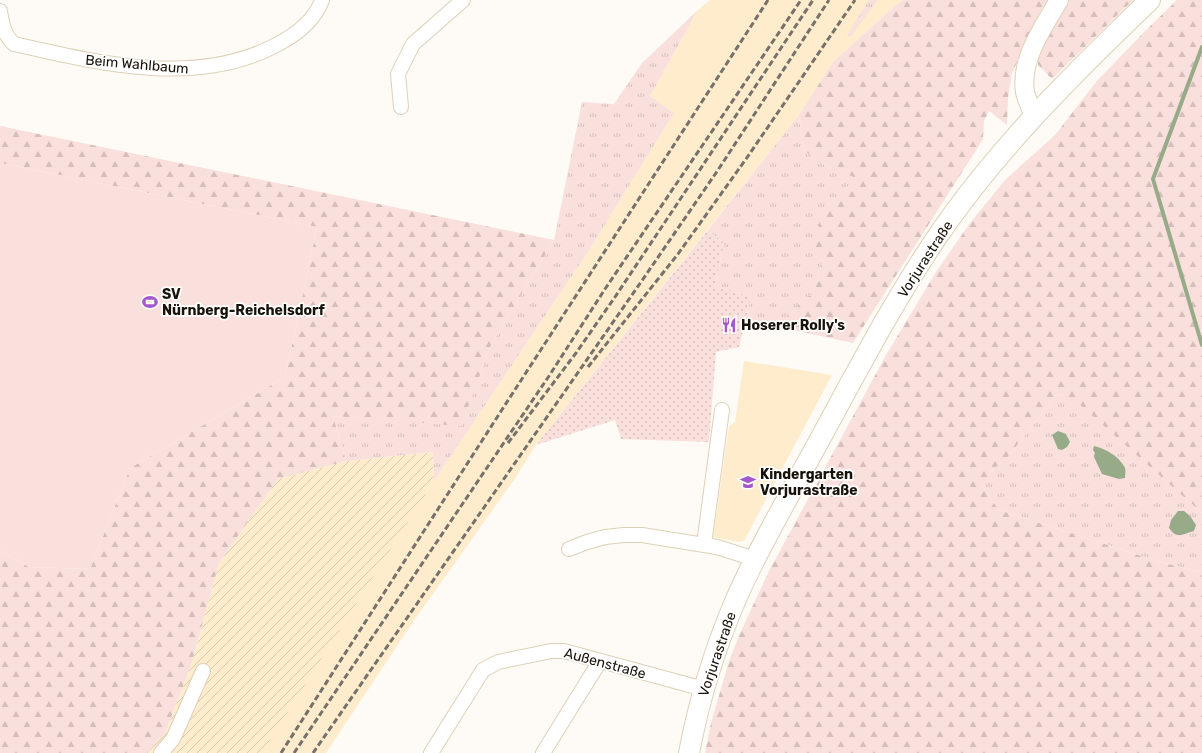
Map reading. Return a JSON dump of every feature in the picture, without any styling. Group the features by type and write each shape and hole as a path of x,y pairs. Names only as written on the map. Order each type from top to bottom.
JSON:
{"main road":[{"name":"Vorjurastraße","path":"688,753 704,689 726,624 755,559 889,315 920,264 938,236 975,186 1014,138 1150,0"}],"street":[{"name":"Beim Wahlbaum","path":"0,11 7,38 14,44 90,61 168,69 193,69 235,62 270,49 297,32 310,20 320,7 322,0"},
{"path":"401,107 398,74 413,44 463,0"},
{"path":"1034,116 1026,94 1024,78 1025,70 1030,53 1059,0"},
{"path":"704,544 722,410"},
{"path":"569,549 587,542 624,535 642,535 704,544 755,559"},
{"name":"Außenstraße","path":"431,753 483,670 498,662 551,651 564,651 704,689"},
{"path":"543,753 600,661"},
{"path":"161,753 173,739 203,671"}],"shaded area":[{"path":"710,0 903,0 891,9 833,62 799,115 536,445 514,480 413,622 326,753 262,753 434,481 588,252 674,113 650,96 698,10"},
{"name":"Kindergarten Vorjurastraße","path":"744,361 832,375 744,541 739,542 713,537 729,426 735,422"},
{"path":"1058,431 1066,434 1070,442 1067,447 1062,450 1058,449 1052,435"},
{"path":"1094,446 1108,451 1119,460 1125,468 1125,478 1119,479 1102,474 1094,457"},
{"path":"433,452 434,481 262,753 147,753 165,733 191,665 219,563 278,479 346,461"},
{"path":"1178,511 1184,511 1190,516 1196,525 1194,531 1183,535 1178,535 1172,532 1169,528 1171,520"}],"green space":[{"path":"869,0 878,0 851,36 848,37 848,34"},
{"path":"903,0 1133,0 1052,79 1038,65 1038,54 1057,16 1043,6 1012,73 1008,98 1007,125 989,111 984,121 983,139 853,343 779,327 805,297 813,295 823,259 815,250 821,212 856,178 818,162 803,149 799,115 833,62 891,9"},
{"path":"1177,0 1202,0 1202,513 1079,404 1057,394 1007,458 990,472 983,488 999,510 1154,560 1202,573 1202,753 705,753 711,723 729,661 740,633 769,571 886,355 936,272 970,223 1005,180 1055,135 1096,82"},
{"path":"698,10 650,96 674,113 588,252 434,481 433,452 346,461 333,416 461,425 491,345 554,240 582,102 614,104 642,63"},
{"path":"799,115 803,149 818,162 857,178 821,212 823,259 813,295 805,297 779,327 746,318 751,297 715,286 724,243 708,230"},
{"path":"0,126 554,240 491,345 461,426 333,416 346,461 278,479 219,563 191,665 165,733 147,753 0,753 0,550 29,567 90,569 130,468 285,377 317,227 0,163"},
{"name":"SV Nürnberg-Reichelsdorf","path":"0,163 317,227 285,377 130,468 90,569 29,567 0,550"},
{"path":"708,230 724,243 715,286 751,297 739,347 716,352 709,442 621,439 615,420 536,445"},
{"path":"1057,394 1079,403 1202,513 1202,573 1154,560 999,510 983,488 990,472 1007,458"}],"waterway":[{"path":"1202,47 1153,179 1202,345"}],"railway":[{"path":"281,753 768,0"},
{"path":"294,753 801,0"},
{"path":"508,443 576,353 615,297 813,0"},
{"path":"313,753 718,170 829,0"},
{"path":"588,367 678,254 746,159 855,0"}],"place":[{"name":"SV Nürnberg-Reichelsdorf","path":"150,302"},
{"name":"Hoserer Rolly's","path":"729,325"},
{"name":"Kindergarten Vorjurastraße","path":"748,482"}]}
